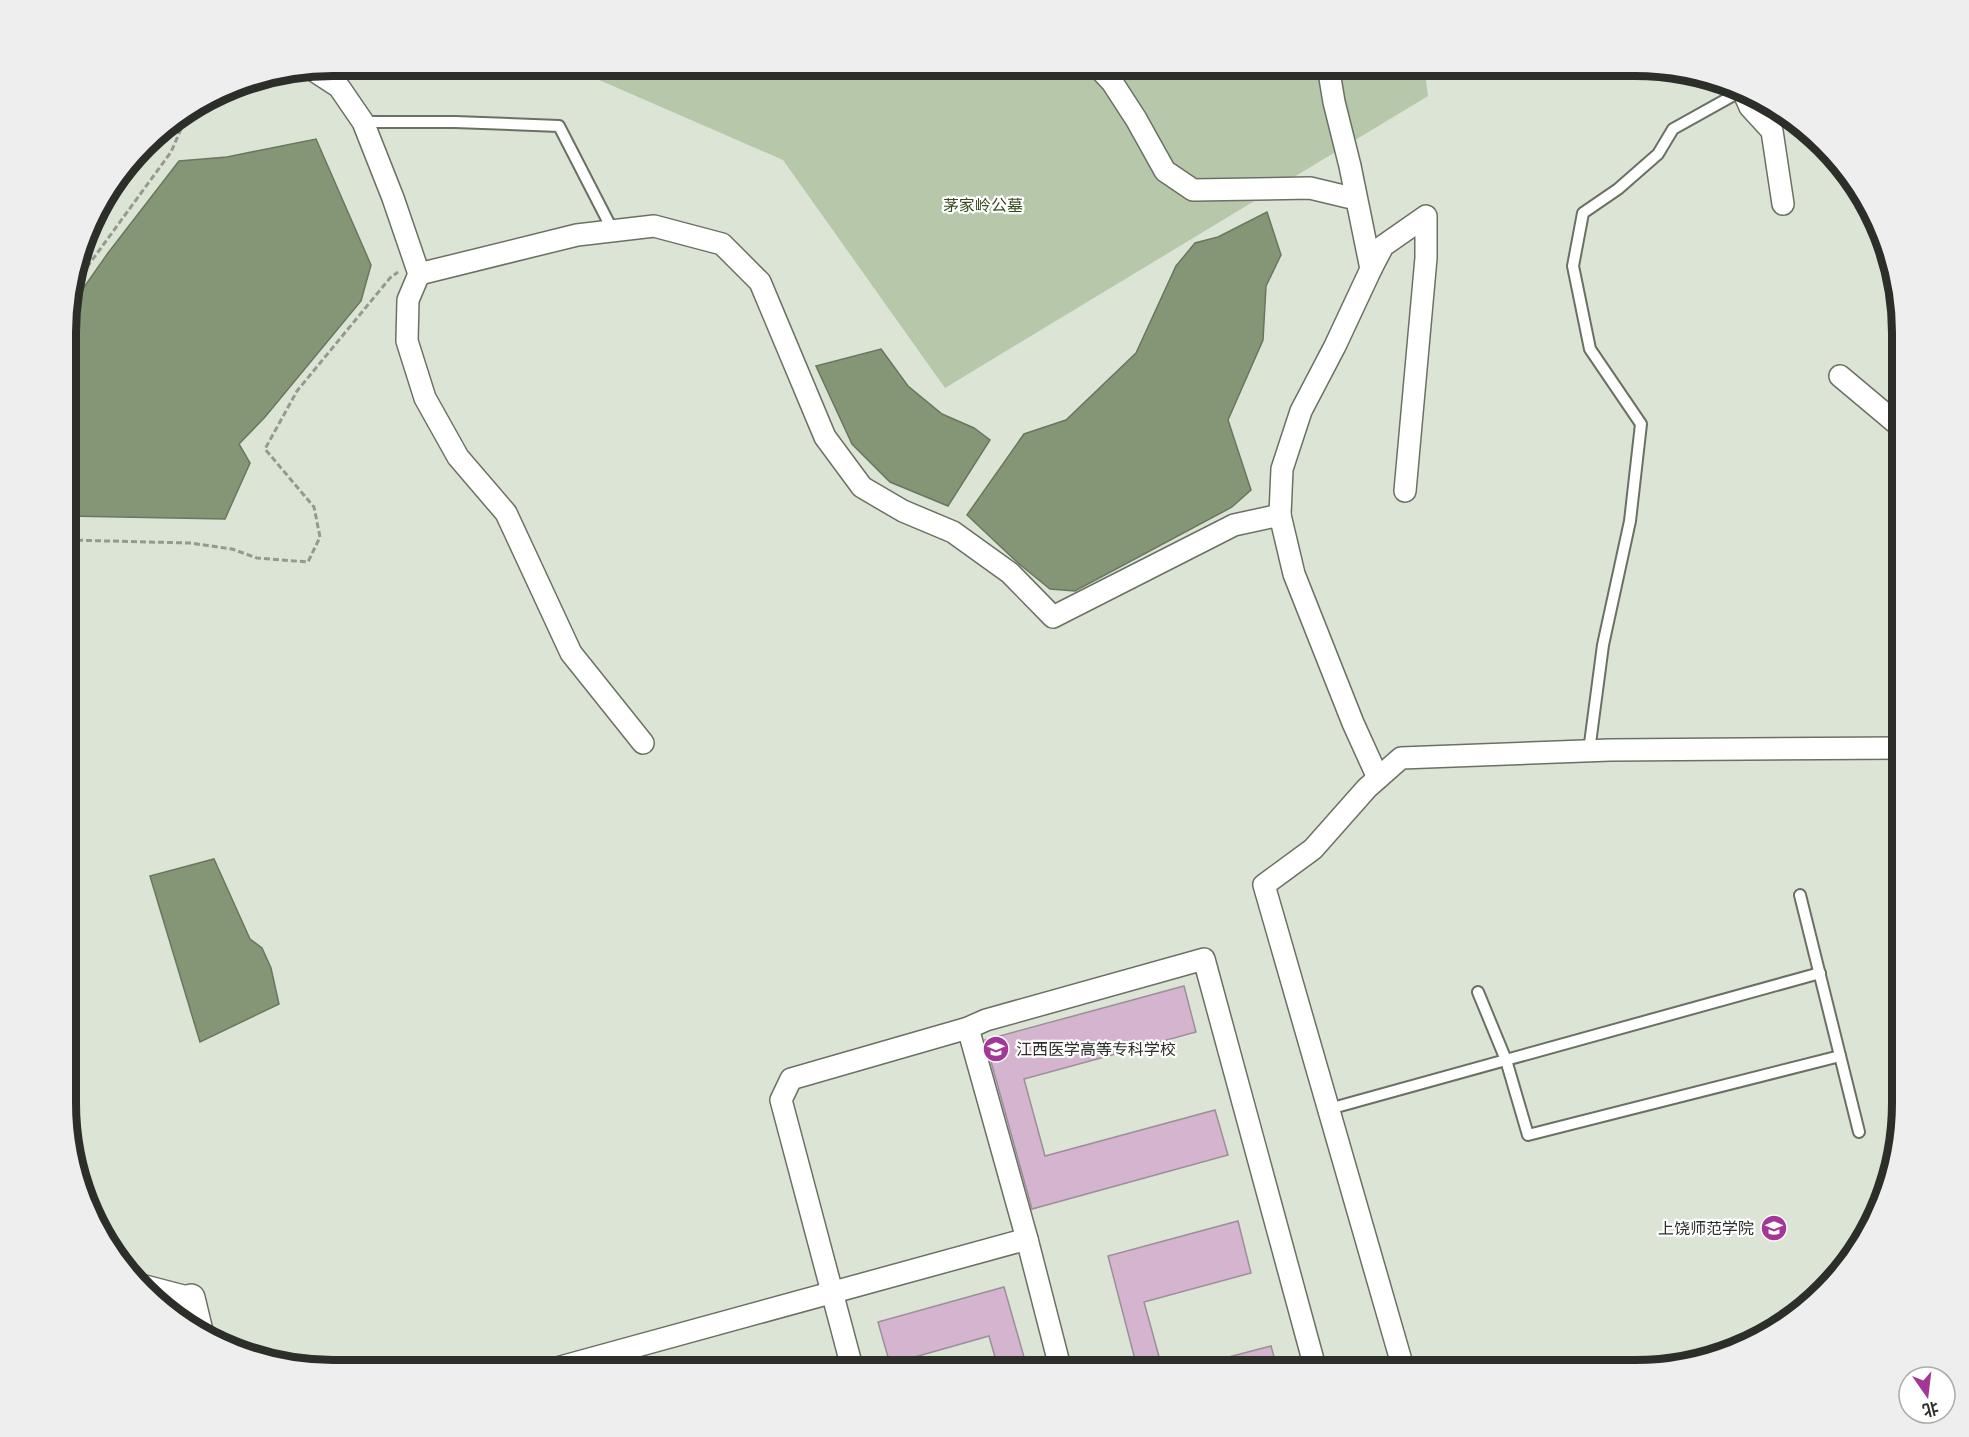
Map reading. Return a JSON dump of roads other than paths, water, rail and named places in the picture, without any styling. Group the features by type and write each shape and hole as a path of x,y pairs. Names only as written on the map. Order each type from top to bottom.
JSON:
{"street":[{"path":"1105,76 1118,92 1165,171 1193,190 1310,188 1356,199"},
{"path":"1330,76 1371,269"},
{"path":"323,77 339,87 363,122 417,267 408,300 407,341 425,398 458,457 506,513 571,653 643,743"},
{"path":"1748,103 1772,131 1783,204"},
{"path":"1378,778 1353,723 1293,574 1280,515 1282,469 1301,411 1383,246 1426,216 1426,258 1405,491"},
{"path":"417,267 577,235 654,226 722,244 760,282 825,437 862,488 903,511 953,532 1010,573 1053,617 1234,525 1280,515"},
{"path":"1840,376 1892,420"},
{"path":"1401,1360 1264,885 1313,849 1378,778 1401,758 1588,751 1892,748"},
{"path":"850,1360 781,1100 791,1078 1204,959 1313,1360"},
{"path":"968,1028 1058,1360"},
{"path":"611,1360 831,1292 1027,1239"},
{"path":"156,1289 191,1298 196,1321"}],"lane":[{"path":"1588,751 1604,645 1630,521 1641,424 1590,350 1573,266 1583,213 1618,189 1658,154 1673,129 1732,95"},
{"path":"363,122 455,122 559,126 613,231"},
{"path":"1800,895 1858,1132"},
{"path":"1329,1109 1820,973"},
{"path":"1478,992 1506,1060 1528,1135 1840,1056"}],"place":[{"name":"江西医学高等专科学校","path":"996,1049"},
{"name":"上饶师范学院","path":"1774,1228"}],"park label":[{"name":"茅家岭公墓","path":"983,205"}]}
